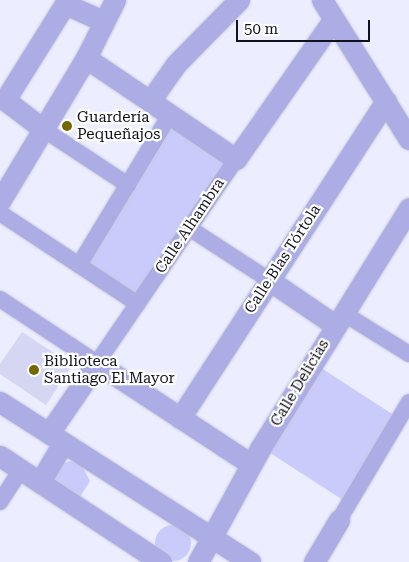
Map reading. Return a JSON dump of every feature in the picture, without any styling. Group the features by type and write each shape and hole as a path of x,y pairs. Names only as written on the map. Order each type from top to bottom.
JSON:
{"street":[{"path":"3,189 43,129 86,58 115,0"},
{"path":"103,21 125,0"},
{"path":"150,101 176,64 239,0"},
{"path":"322,0 332,20 409,139"},
{"path":"103,21 65,2 5,100 43,129 128,185"},
{"name":"Calle Alhambra","path":"40,482 56,438 97,363 332,20"},
{"path":"86,58 236,159"},
{"name":"Calle Blas Tórtola","path":"180,418 386,101"},
{"path":"79,265 170,114"},
{"name":"Calle Delicias","path":"198,562 251,464 409,208"},
{"path":"0,213 138,304"},
{"path":"189,228 269,280 339,319 409,354"},
{"path":"0,300 251,464"},
{"path":"0,402 250,562"},
{"path":"314,562 409,402"},
{"path":"0,456 161,562"},
{"path":"0,502 21,470"}],"shaded area":[{"path":"170,115 235,159 138,304 72,260"},
{"path":"312,362 397,417 343,500 258,445"},
{"path":"72,461 81,464 90,481 80,497 52,478 63,463"},
{"path":"173,525 180,526 186,530 190,536 190,550 186,556 180,560 173,561 166,560 160,556 156,550 155,543 156,536 160,530 166,526"}],"building":[{"name":"Biblioteca Santiago El Mayor","path":"22,332 72,365 46,405 0,374 0,364"}],"place":[{"name":"Guardería Pequeñajos","path":"67,126"},
{"name":"Biblioteca Santiago El Mayor","path":"34,370"}]}
